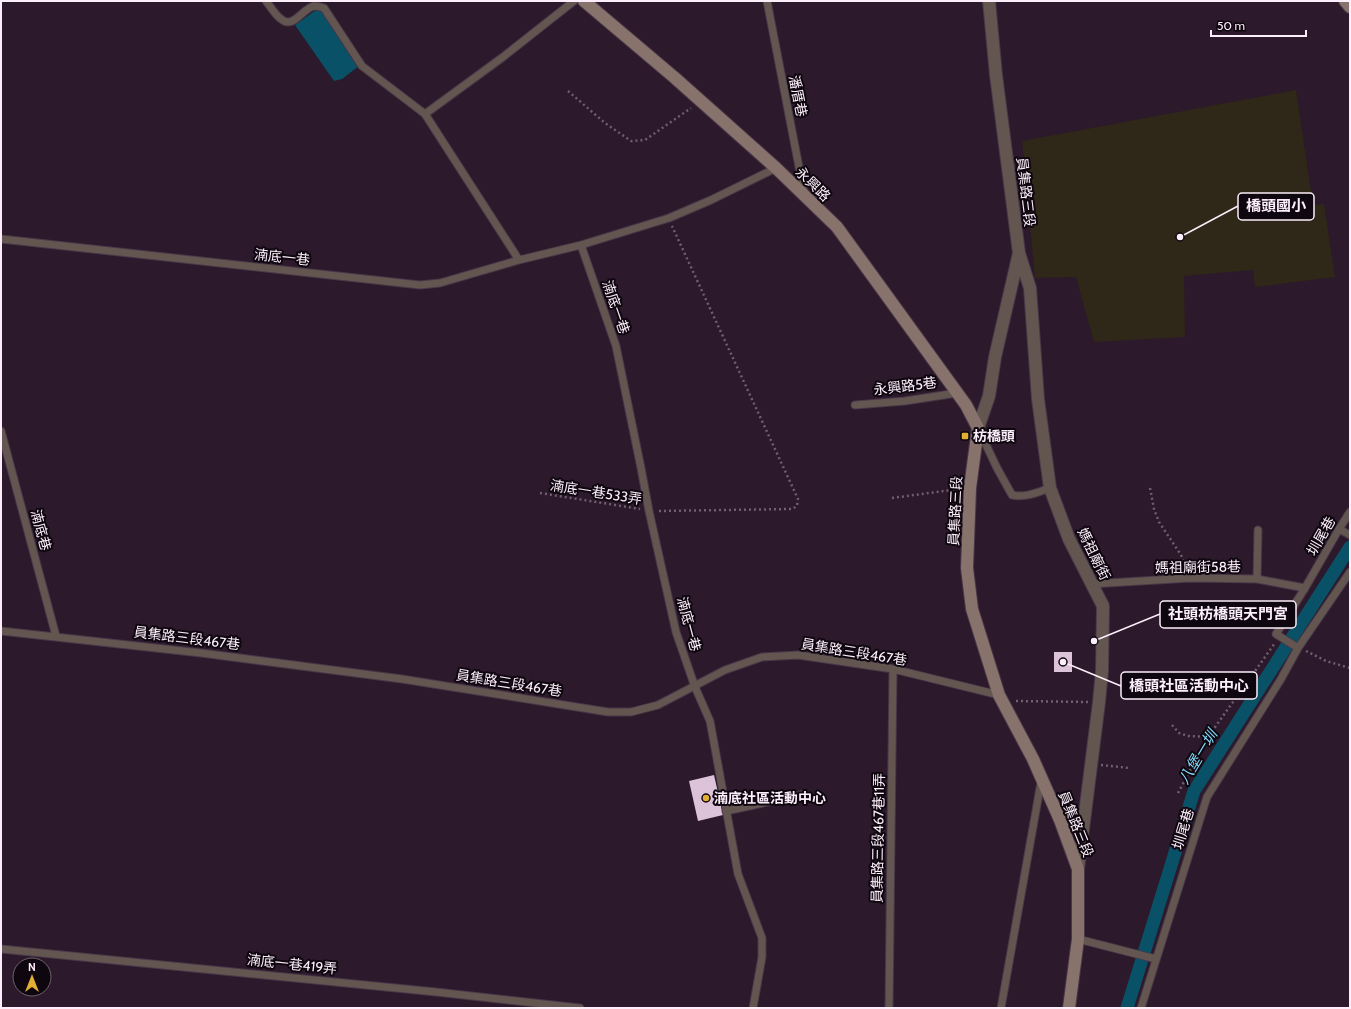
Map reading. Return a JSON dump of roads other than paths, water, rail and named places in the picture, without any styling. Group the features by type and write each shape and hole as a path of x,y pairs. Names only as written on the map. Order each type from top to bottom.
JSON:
{"street":[{"name":"永興路","path":"584,1 776,168 837,227 966,405 978,428"},
{"name":"員集路三段","path":"989,1 996,75 1019,253 995,357 989,396 978,428 970,488 967,568 972,609 999,695 1033,759 1060,820 1078,869 1078,939 1069,1008"},
{"path":"1345,1 1350,7"},
{"name":"媽祖廟街","path":"1019,253 1030,288 1038,399 1050,488 1069,539 1103,606 1102,671 1078,869"}],"lane":[{"path":"266,1 281,20 288,22 295,20 312,6 324,8 362,66 425,114 519,260"},
{"path":"425,114 503,57 574,1"},
{"name":"潘厝巷","path":"767,1 804,196"},
{"name":"湳底一巷","path":"1,239 420,285 440,282 580,245 669,218 711,200 776,168"},
{"name":"湳底一巷","path":"580,245 616,346 649,511 676,632 695,687 710,721 738,874 762,938 762,957 753,1008"},
{"name":"永興路5巷","path":"855,405 905,401 957,393"},
{"path":"978,428 1012,495 1026,495 1050,488"},
{"name":"湳底巷","path":"1,431 56,636"},
{"name":"圳尾巷","path":"1298,648 1276,634 1350,512"},
{"path":"1339,529 1350,535"},
{"path":"1257,579 1258,530"},
{"name":"圳尾巷","path":"1141,1008 1207,797 1281,679 1298,648 1350,572"},
{"name":"媽祖廟街58巷","path":"1091,584 1191,578 1257,579 1305,588"},
{"name":"員集路三段467巷","path":"1,631 201,653 402,679 608,712 630,712 658,705 725,670 762,657 798,655 893,669 999,695"},
{"name":"員集路三段467巷11弄","path":"889,1008 893,669"},
{"path":"1001,1008 1042,780"},
{"path":"726,811 805,794"},
{"path":"1078,939 1156,959"},
{"name":"湳底一巷419弄","path":"1,949 413,989 580,1008"}],"water":[{"path":"316,10 323,12 359,66 342,79 334,81 295,25"}],"waterway":[{"name":"八堡一圳","path":"1127,1008 1194,791 1350,547"}],"place":[{"name":"橋頭國小","path":"1180,237"},
{"name":"枋橋頭","path":"965,436"},
{"name":"社頭枋橋頭天門宮","path":"1094,641"},
{"name":"橋頭社區活動中心","path":"1063,662"},
{"name":"湳底社區活動中心","path":"706,798"}]}
